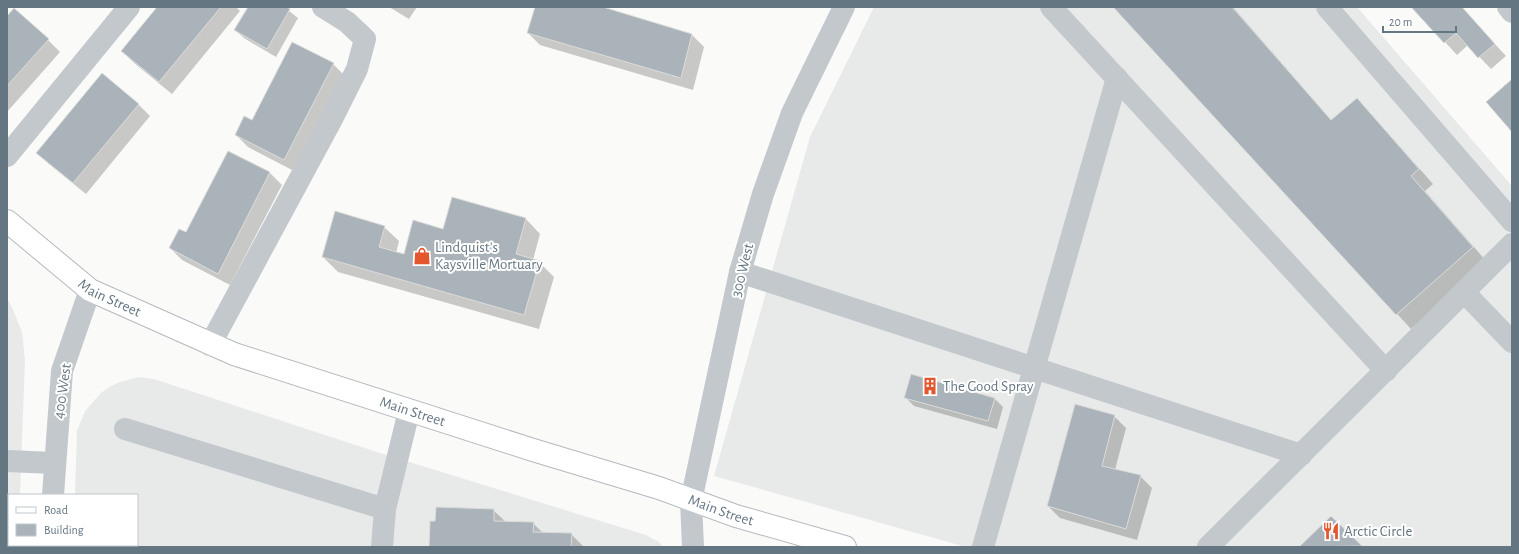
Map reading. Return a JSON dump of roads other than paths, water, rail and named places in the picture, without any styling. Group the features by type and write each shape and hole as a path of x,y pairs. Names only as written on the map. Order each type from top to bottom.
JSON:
{"main road":[{"name":"Main Street","path":"7,221 90,290 234,354 533,450 659,488 736,516 845,547"}],"street":[{"path":"7,156 129,7"},
{"path":"210,344 332,119 357,69 365,39 346,22 323,7"},
{"name":"300 West","path":"693,547 691,500 740,272 763,194 792,113 844,7"},
{"path":"1051,7 1386,371"},
{"path":"1327,7 1512,221"},
{"path":"1508,7 1512,12"},
{"path":"983,547 1117,78"},
{"path":"1208,547 1512,244"},
{"path":"740,272 1301,455"},
{"name":"400 West","path":"53,494 54,463 62,371 90,290"},
{"path":"1464,292 1512,342"},
{"path":"382,547 385,509 409,410"},
{"path":"125,430 385,509"},
{"path":"7,461 54,463"}],"place":[{"name":"Lindquist's Kaysville Mortuary","path":"422,256"},
{"name":"The Good Spray","path":"930,386"},
{"name":"Arctic Circle","path":"1331,531"}]}
